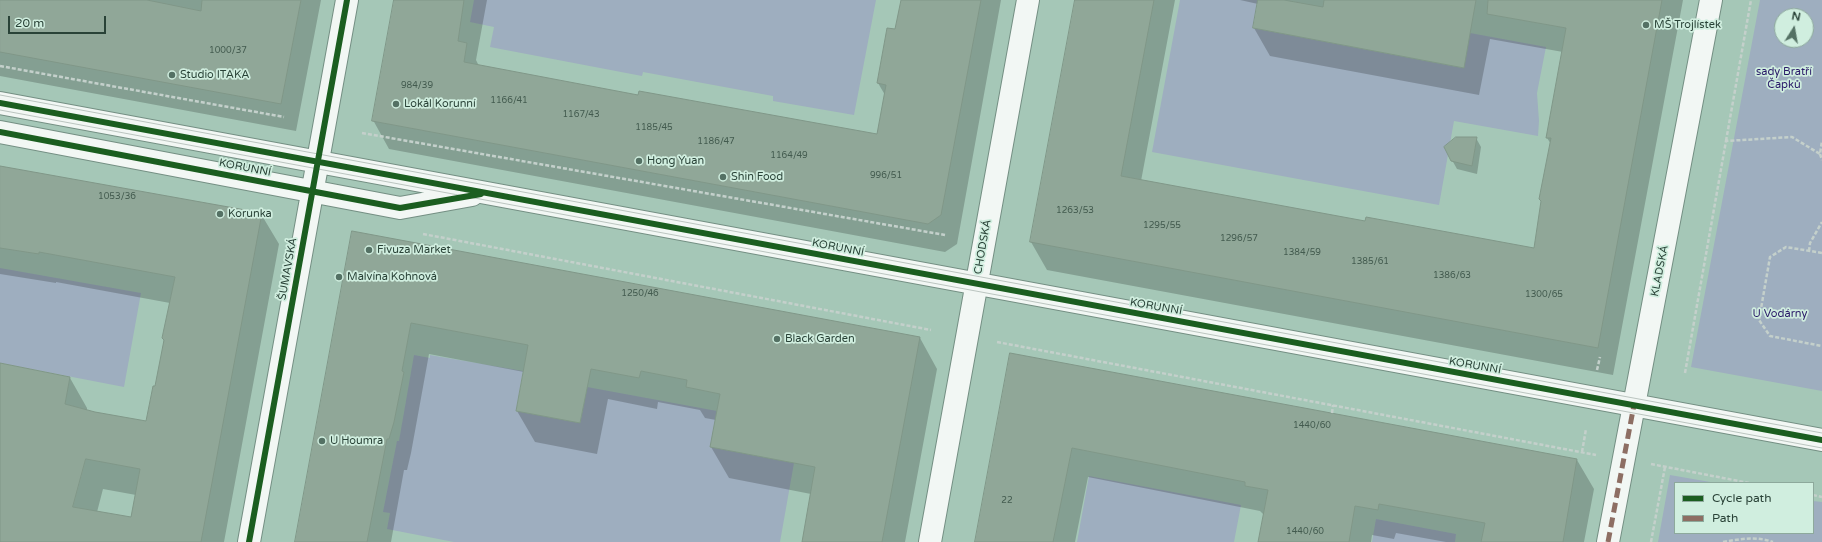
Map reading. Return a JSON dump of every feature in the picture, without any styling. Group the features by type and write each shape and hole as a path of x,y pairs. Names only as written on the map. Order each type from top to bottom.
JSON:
{"street":[{"name":"ŠUMAVSKÁ","path":"249,542 347,0"},
{"name":"CHODSKÁ","path":"930,542 1028,0"},
{"name":"KLADSKÁ","path":"1608,542 1711,0"},
{"name":"KORUNNÍ","path":"0,102 1822,440"},
{"name":"KORUNNÍ","path":"0,132 400,208 487,193"}],"path":[{"path":"1685,373 1751,0"},
{"path":"0,66 284,117"},
{"path":"362,133 945,235"},
{"path":"1726,141 1792,137 1820,154"},
{"path":"1822,142 1820,154 1822,160"},
{"path":"1809,251 1810,243 1822,222"},
{"path":"415,232 931,330"},
{"path":"1822,253 1786,247 1770,258 1759,320 1770,336 1822,346"},
{"path":"997,342 1602,456"},
{"path":"1596,377 1600,357"},
{"path":"1332,413 1333,405"},
{"path":"1582,452 1586,429"},
{"path":"1647,464 1744,482"},
{"path":"1651,542 1665,467"},
{"path":"1723,542 1741,538 1764,539 1773,542"}],"green space":[{"path":"474,0 876,0 854,115 773,101 773,96 643,72 642,76 490,47 494,27 470,22"},
{"path":"1180,0 1258,0 1253,28 1463,68 1470,33 1546,47 1537,93 1539,121 1538,136 1454,121 1439,205 1152,152"},
{"path":"1760,0 1822,0 1822,391 1691,367"},
{"path":"0,268 141,293 124,387 0,363"},
{"path":"414,355 430,358 430,355 523,371 516,411 580,423 587,387 717,411 711,447 794,463 780,542 454,542 387,529 390,513 383,512 397,441 399,441"},
{"path":"1670,475 1710,482 1674,482 1674,534 1814,534 1814,501 1822,502 1822,542 1658,542"},
{"path":"1089,476 1241,505 1234,542 1077,542"},
{"path":"1376,519 1456,534 1455,542 1372,542"}],"building":[{"path":"0,0 147,0 201,11 202,0 301,0 281,104 0,52"},
{"path":"394,0 464,0 458,41 467,43 464,62 638,95 639,91 877,134 886,85 877,83 887,28 895,29 901,0 981,0 941,215 928,224 372,121"},
{"path":"1075,0 1154,0 1121,176 1365,221 1366,217 1534,248 1541,201 1539,199 1551,138 1546,138 1566,28 1487,14 1488,0 1662,0 1598,348 1030,242"},
{"path":"1258,0 1284,0 1323,7 1324,0 1476,0 1464,68 1253,28"},
{"path":"1456,137 1477,137 1472,166 1451,161 1444,147"},
{"path":"0,166 262,213 201,542 0,542 0,363 70,377 65,404 95,412 146,421 153,386 155,386 164,340 162,338 175,277 39,252 39,254 0,248","holes":["86,459 140,469 131,517 73,507"]},
{"path":"352,231 920,337 882,542 802,542 815,467 710,447 720,394 686,387 687,380 641,371 639,378 591,369 580,423 516,411 528,345 411,323 402,371 404,372 394,422 389,439 387,439 367,542 295,542"},
{"path":"1010,353 1577,459 1563,542 1481,542 1485,523 1379,504 1378,510 1355,506 1349,542 1258,542 1268,490 1245,486 1245,482 1072,448 1053,542 975,542"}],"tram line":[{"path":"0,95 1822,433"},
{"path":"0,110 1822,448"}],"marked path":[{"path":"1608,542 1634,405"}],"cycle path":[{"path":"249,542 347,0"},
{"path":"0,103 1822,440"},
{"path":"0,132 400,208 481,194"}],"place":[{"name":"MŠ Trojlístek","path":"1646,25"},
{"name":"Studio ITAKA","path":"172,75"},
{"name":"Lokál Korunní","path":"396,104"},
{"name":"Hong Yuan","path":"639,161"},
{"name":"Shin Food","path":"723,177"},
{"name":"Korunka","path":"220,214"},
{"name":"Fivuza Market","path":"369,250"},
{"name":"Malvína Kohnová","path":"339,277"},
{"name":"Black Garden","path":"777,339"},
{"name":"U Houmra","path":"322,441"}],"park label":[{"name":"sady Bratří Čapků","path":"1784,78"},
{"name":"U Vodárny","path":"1780,314"}]}
